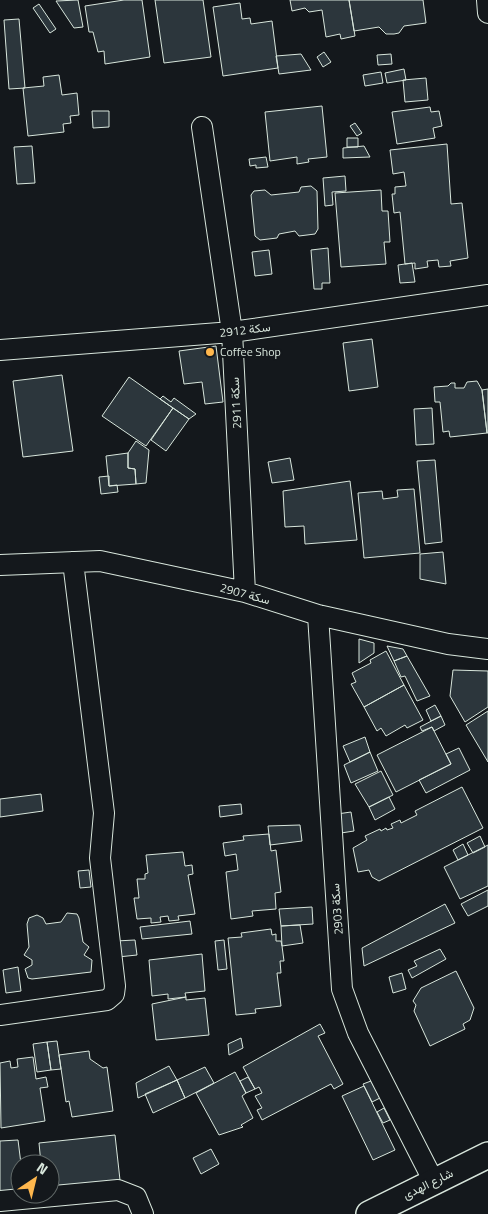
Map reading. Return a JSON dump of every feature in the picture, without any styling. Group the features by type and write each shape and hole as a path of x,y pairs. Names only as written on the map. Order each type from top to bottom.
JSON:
{"street":[{"path":"487,0 488,13"},
{"name":"سكة 2911","path":"202,127 232,332 245,592"},
{"name":"سكة 2912","path":"0,350 232,332 488,295"},
{"name":"سكة 2907","path":"0,565 100,561 245,592 318,615 448,644 488,648"},
{"path":"0,1015 107,1000 114,994 115,986 100,858 104,814 73,562"},
{"name":"سكة 2903","path":"318,615 342,989 358,1032 434,1182"},
{"name":"شارع الهدى","path":"369,1214 488,1154"},
{"path":"0,1201 118,1190 136,1197 143,1214"}],"building":[{"path":"78,0 83,27 74,28 56,1"},
{"path":"124,0 142,0 150,57 105,64 104,51 98,52 93,32 89,32 85,6"},
{"path":"155,0 203,0 211,57 164,63"},
{"path":"290,0 349,0 355,36 341,39 340,34 326,37 322,10 309,12 305,8 292,11"},
{"path":"349,0 423,0 426,23 404,26 399,33 394,34 386,34 379,27 354,31"},
{"path":"240,3 242,19 250,18 251,24 272,21 278,68 223,76 213,7"},
{"path":"39,4 56,29 50,33 33,8"},
{"path":"19,19 25,88 9,89 4,20"},
{"path":"324,52 331,62 323,67 317,57"},
{"path":"301,54 311,70 279,74 276,56"},
{"path":"391,54 392,64 378,65 377,55"},
{"path":"404,69 406,80 387,83 385,73"},
{"path":"381,72 383,83 365,86 363,75"},
{"path":"59,75 62,95 77,93 79,115 70,116 71,123 63,124 64,132 28,136 23,88 44,86 43,77"},
{"path":"426,78 428,100 405,102 403,80"},
{"path":"322,106 327,157 308,159 309,162 297,164 297,157 270,161 265,112"},
{"path":"430,107 431,112 439,111 442,126 433,128 435,138 397,144 392,112"},
{"path":"92,111 109,111 109,127 93,128"},
{"path":"355,123 362,133 357,136 350,126"},
{"path":"347,138 358,138 358,147 347,147"},
{"path":"447,144 451,204 462,203 468,258 450,261 451,266 439,267 438,260 427,261 428,267 415,269 415,263 405,264 400,212 394,213 392,194 395,194 395,187 406,186 404,172 393,174 390,150"},
{"path":"32,146 35,183 17,184 14,147"},
{"path":"364,146 370,157 343,158 343,148"},
{"path":"266,157 268,167 256,168 256,165 250,166 249,159"},
{"path":"345,176 346,191 332,192 333,205 325,206 323,178"},
{"path":"311,186 317,191 318,229 315,234 299,236 295,231 279,234 277,238 260,240 255,236 251,195 254,191 265,190 271,195 299,192 301,187"},
{"path":"381,190 382,211 388,211 390,242 384,242 386,264 341,267 335,193"},
{"path":"328,248 330,283 322,283 322,289 314,289 311,250"},
{"path":"269,250 272,274 255,276 252,252"},
{"path":"412,263 415,282 400,283 398,265"},
{"path":"372,339 378,387 349,391 343,343"},
{"path":"216,346 223,402 205,404 202,382 184,384 179,351"},
{"path":"62,375 73,451 23,457 13,381"},
{"path":"129,377 173,408 146,446 102,416"},
{"path":"477,381 482,390 487,433 450,437 449,431 443,432 440,402 435,402 434,387 448,386 451,383 455,383 455,388 464,388 467,382"},
{"path":"488,389 488,433 487,433 482,390"},
{"path":"163,396 171,402 174,398 196,414 189,419 160,399"},
{"path":"173,408 189,419 166,451 151,440"},
{"path":"432,408 434,444 416,445 414,409"},
{"path":"136,441 149,450 146,483 136,484 135,469 128,468 128,453"},
{"path":"128,453 128,468 135,469 136,484 109,486 106,456"},
{"path":"290,458 294,480 272,483 268,462"},
{"path":"435,460 442,542 425,544 417,461"},
{"path":"109,476 109,486 117,485 118,492 101,494 99,477"},
{"path":"350,481 357,540 305,544 304,526 285,527 283,491"},
{"path":"414,489 420,553 364,558 358,493 382,491 383,499 398,497 397,490"},
{"path":"443,552 446,584 420,579 420,554"},
{"path":"359,639 374,643 374,653 359,663"},
{"path":"387,646 403,649 407,656 394,661"},
{"path":"386,651 404,685 364,707 351,684 356,682 352,673 371,663 370,660"},
{"path":"407,656 430,696 417,701 405,676 401,677 394,661"},
{"path":"453,670 488,671 488,707 465,722 450,696"},
{"path":"404,685 423,720 407,728 405,725 386,736 381,728 377,731 364,707"},
{"path":"435,705 441,716 431,721 426,710"},
{"path":"488,711 488,762 466,725"},
{"path":"441,716 445,725 434,731 432,727 422,731 420,727"},
{"path":"432,727 451,764 396,792 377,755"},
{"path":"365,737 370,752 350,762 343,746"},
{"path":"459,748 470,770 426,793 419,780 451,764 446,754"},
{"path":"370,752 378,771 351,783 344,765"},
{"path":"381,771 393,795 369,807 355,784"},
{"path":"462,787 483,828 379,881 372,877 369,870 358,872 353,848 367,840 365,836 380,829 381,831 386,828 387,830 393,828 391,824 400,820 401,823 417,815 415,811"},
{"path":"41,794 43,811 0,817 0,799"},
{"path":"389,797 395,809 375,820 369,807"},
{"path":"241,804 242,814 220,817 219,806"},
{"path":"351,812 354,831 341,833 337,814"},
{"path":"300,825 302,841 270,845 268,826"},
{"path":"269,834 271,851 276,850 281,892 275,893 276,909 252,911 253,916 231,919 226,872 238,870 236,854 225,856 223,843 244,840 243,836"},
{"path":"480,836 485,847 473,853 467,843"},
{"path":"463,844 468,855 458,860 453,850"},
{"path":"488,845 488,886 460,899 444,867"},
{"path":"183,852 185,866 192,865 193,874 188,875 195,914 178,916 179,920 169,921 168,916 160,917 161,922 151,923 151,918 137,919 134,898 139,898 137,879 145,879 145,874 148,873 146,855"},
{"path":"89,870 91,887 80,888 78,871"},
{"path":"488,890 488,906 468,916 461,904"},
{"path":"445,904 455,923 364,966 362,948"},
{"path":"312,907 313,924 281,926 279,909"},
{"path":"67,913 77,914 79,918 83,942 89,947 84,955 92,960 91,972 28,978 25,969 32,965 32,960 24,955 29,947 27,924 29,918 37,915 43,918 46,924 61,922"},
{"path":"190,921 192,934 142,939 140,927"},
{"path":"300,925 303,943 282,946 281,926"},
{"path":"271,929 272,935 276,934 276,941 281,941 284,961 280,961 281,973 277,973 281,1006 255,1009 256,1013 236,1015 228,938 242,937 241,933"},
{"path":"135,940 137,955 118,957 116,941"},
{"path":"224,940 227,969 218,970 215,941"},
{"path":"440,949 446,959 412,978 408,970 417,966 414,961"},
{"path":"202,954 205,991 185,993 186,997 168,999 168,994 152,996 149,960"},
{"path":"18,967 21,991 6,993 3,970"},
{"path":"456,971 474,1008 470,1020 463,1024 465,1029 430,1046 414,1011 416,1005 413,1001 421,988"},
{"path":"402,973 406,989 393,993 389,977"},
{"path":"186,997 186,1000 205,998 209,1035 156,1040 152,1004"},
{"path":"320,1024 325,1033 318,1036 343,1084 334,1089 331,1084 262,1120 257,1110 262,1108 255,1096 262,1093 259,1087 255,1089 243,1067"},
{"path":"241,1038 243,1048 229,1055 228,1044"},
{"path":"57,1041 61,1069 51,1070 47,1042"},
{"path":"47,1042 51,1070 37,1072 33,1044"},
{"path":"89,1051 90,1059 103,1068 107,1067 113,1111 72,1117 69,1101 66,1102 59,1055"},
{"path":"33,1057 36,1079 46,1077 48,1087 40,1088 45,1121 1,1128 0,1063 10,1061 11,1068 18,1067 17,1059"},
{"path":"169,1066 177,1080 138,1098 136,1083"},
{"path":"205,1067 214,1083 185,1098 177,1080"},
{"path":"235,1072 246,1093 242,1096 253,1118 241,1125 243,1127 219,1135 196,1093"},
{"path":"248,1077 255,1089 246,1093 240,1081"},
{"path":"177,1080 185,1098 153,1113 145,1094"},
{"path":"371,1081 380,1098 372,1102 363,1084"},
{"path":"364,1086 395,1150 373,1160 342,1096"},
{"path":"384,1108 390,1120 383,1123 377,1112"},
{"path":"115,1135 120,1180 60,1187 60,1154 40,1154 39,1143"},
{"path":"18,1140 20,1154 10,1154 10,1191 0,1192 0,1141"},
{"path":"211,1149 219,1164 201,1174 193,1158"}],"place":[{"name":"Coffee Shop","path":"210,352"}]}
